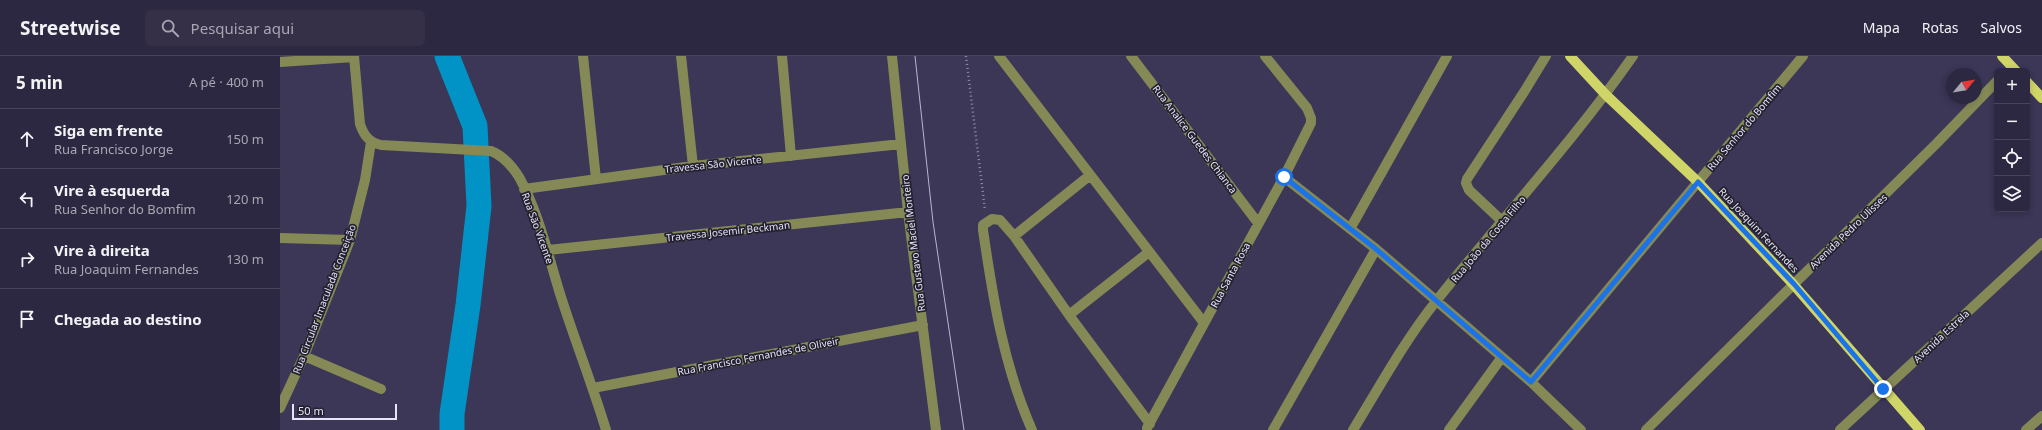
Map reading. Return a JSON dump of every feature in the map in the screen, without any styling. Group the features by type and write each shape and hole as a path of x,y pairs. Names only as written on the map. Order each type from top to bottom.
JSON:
{"main road":[{"name":"Rua Joaquim Fernandes","path":"1570,56 1606,95 1698,182 1794,284 1883,389 1920,430"},
{"path":"2002,56 2010,68"},
{"path":"2030,85 2042,98"}],"street":[{"path":"280,62 354,56 360,124 364,134 371,142"},
{"path":"584,56 596,179"},
{"path":"681,56 693,166"},
{"path":"782,56 792,156"},
{"name":"Rua Gustavo Maciel Monteiro","path":"892,56 908,212 936,430"},
{"path":"999,56 1089,176 1204,324"},
{"name":"Rua Analice Guedes Chianca","path":"1131,56 1258,223"},
{"name":"Rua Santa Rosa","path":"1148,427 1309,129 1312,118 1307,108 1265,56"},
{"path":"1350,229 1447,56"},
{"path":"1503,222 1469,190 1466,183 1467,179 1546,56"},
{"name":"Rua João da Costa Filho","path":"1353,430 1403,349 1436,301 1503,222 1606,95 1632,56"},
{"name":"Rua Senhor do Bomfim","path":"1531,382 1803,56"},
{"name":"Avenida Pedro Ulisses","path":"1646,430 1936,144 1994,84"},
{"name":"Rua São Vicente","path":"371,142 381,145 490,151 504,158 511,166 524,189 548,250 563,304 594,388 606,430"},
{"name":"Rua Circular Imaculada Conceição","path":"281,402 304,356 350,240 361,195 371,142"},
{"name":"Travessa São Vicente","path":"524,189 693,166 901,144"},
{"path":"1014,236 1089,176"},
{"path":"1284,177 1376,249 1531,382 1581,430"},
{"name":"Travessa Josemir Beckman","path":"548,250 908,212"},
{"path":"1032,430 1018,397 1004,351 991,283 983,230 987,221 992,219 1000,220 1014,236 1148,427"},
{"path":"280,238 350,240"},
{"name":"Avenida Estrela","path":"1840,430 2042,243"},
{"path":"1273,430 1376,249"},
{"path":"1069,315 1149,252"},
{"name":"Rua Francisco Fernandes de Oliveir","path":"594,388 923,325"},
{"path":"304,356 381,389"},
{"path":"1449,430 1502,357"},
{"path":"2026,430 2042,416"}],"path":[{"path":"966,56 987,221"}],"waterway":[{"path":"447,56 475,126 479,206 468,305 452,414 452,430"}],"tram line":[{"path":"915,56 933,222 964,430"}],"route":[{"path":"1284,177 1376,249 1531,382 1698,182 1794,284 1883,389"}]}
